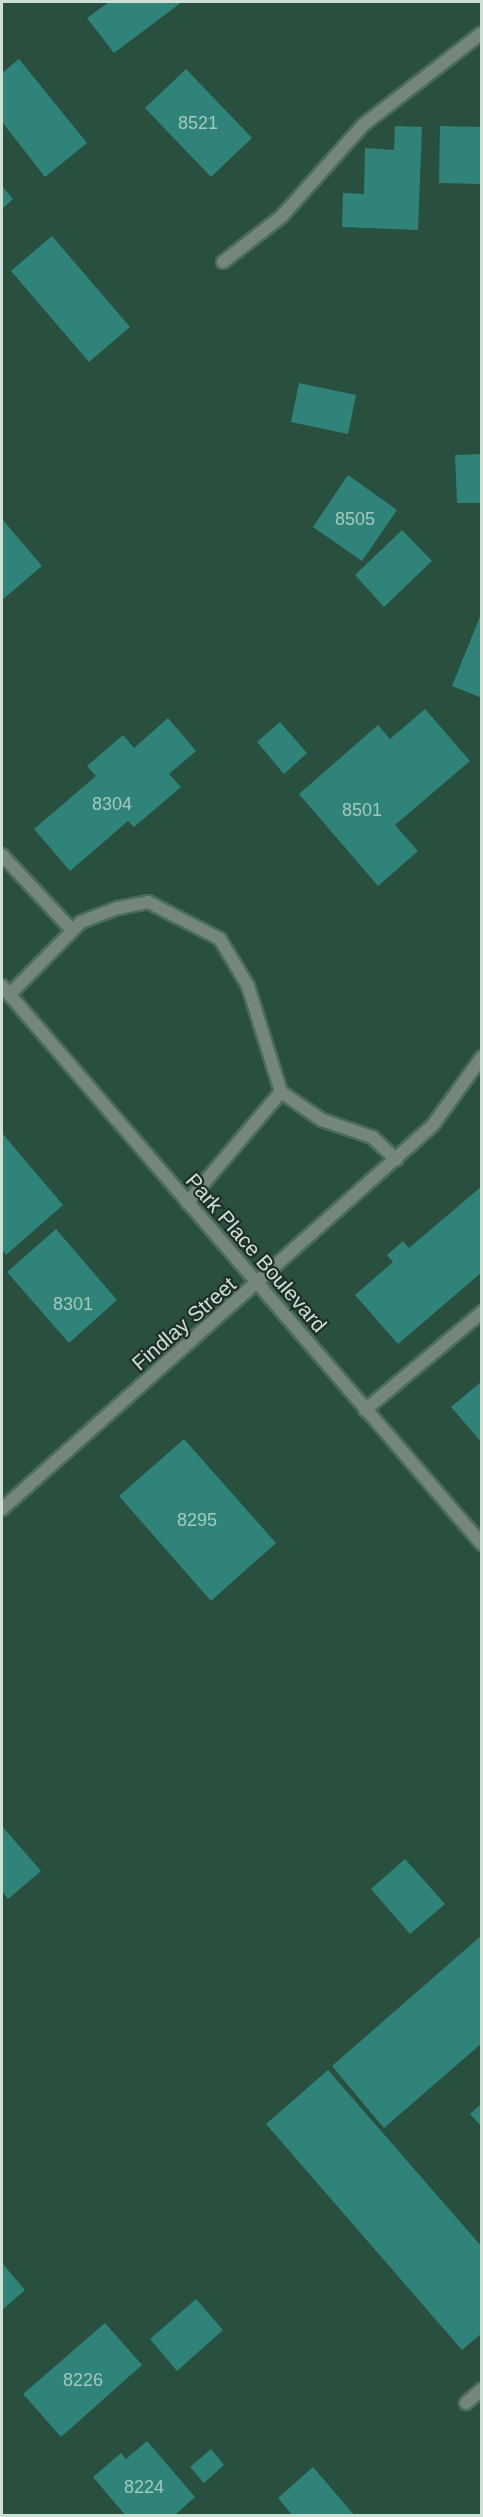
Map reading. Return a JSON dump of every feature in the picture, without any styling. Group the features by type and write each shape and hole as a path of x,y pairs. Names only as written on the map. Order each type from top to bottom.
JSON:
{"street":[{"path":"223,262 282,216 363,125 482,33"},
{"path":"2,855 72,930"},
{"path":"5,991 72,930 118,908 148,902 220,939 248,986 281,1092 321,1120 372,1137 396,1159"},
{"name":"Park Place Boulevard","path":"5,991 482,1544"},
{"name":"Findlay Street","path":"2,1509 258,1285 433,1125 482,1057"},
{"path":"187,1203 281,1092"},
{"path":"365,1410 482,1312"},
{"path":"466,2403 482,2389"}],"building":[{"path":"109,2 182,2 114,53 87,18"},
{"path":"19,59 87,143 45,177 2,122 2,73"},
{"path":"186,69 252,138 211,177 145,108"},
{"path":"395,126 422,127 418,230 342,227 343,193 364,194 365,148 394,150"},
{"path":"440,126 482,127 480,184 439,183"},
{"path":"2,186 13,199 2,209"},
{"path":"52,236 130,327 89,362 11,271"},
{"path":"299,383 356,395 348,434 291,422"},
{"path":"482,454 482,503 457,503 455,455"},
{"path":"348,475 397,510 362,561 313,527"},
{"path":"2,519 42,566 2,600"},
{"path":"402,530 432,561 384,607 355,575"},
{"path":"482,614 482,698 452,686"},
{"path":"425,709 470,761 395,825 418,851 378,886 299,794 378,725 390,739"},
{"path":"168,718 196,751 169,774 181,787 134,827 128,821 70,871 34,829 96,776 87,766 123,735 134,748"},
{"path":"280,722 307,753 284,774 257,742"},
{"path":"2,1133 63,1205 6,1255 2,1249"},
{"path":"482,1186 482,1272 398,1344 355,1295 393,1262 387,1255 403,1241 409,1248"},
{"path":"56,1229 117,1300 69,1343 7,1272"},
{"path":"482,1381 482,1443 451,1407"},
{"path":"184,1439 276,1543 211,1601 119,1496"},
{"path":"2,1826 41,1871 8,1899 2,1891"},
{"path":"405,1859 445,1904 410,1934 371,1889"},
{"path":"482,1935 482,2043 384,2128 332,2066"},
{"path":"328,2070 482,2247 482,2333 462,2350 266,2124"},
{"path":"482,2103 482,2127 470,2114"},
{"path":"2,2263 25,2290 2,2310"},
{"path":"196,2299 223,2330 177,2371 150,2339"},
{"path":"105,2323 142,2365 61,2437 23,2394"},
{"path":"147,2441 195,2497 174,2516 126,2516 93,2477 121,2453 126,2459"},
{"path":"211,2449 224,2465 204,2483 190,2467"},
{"path":"313,2467 355,2516 293,2516 278,2498"}]}
